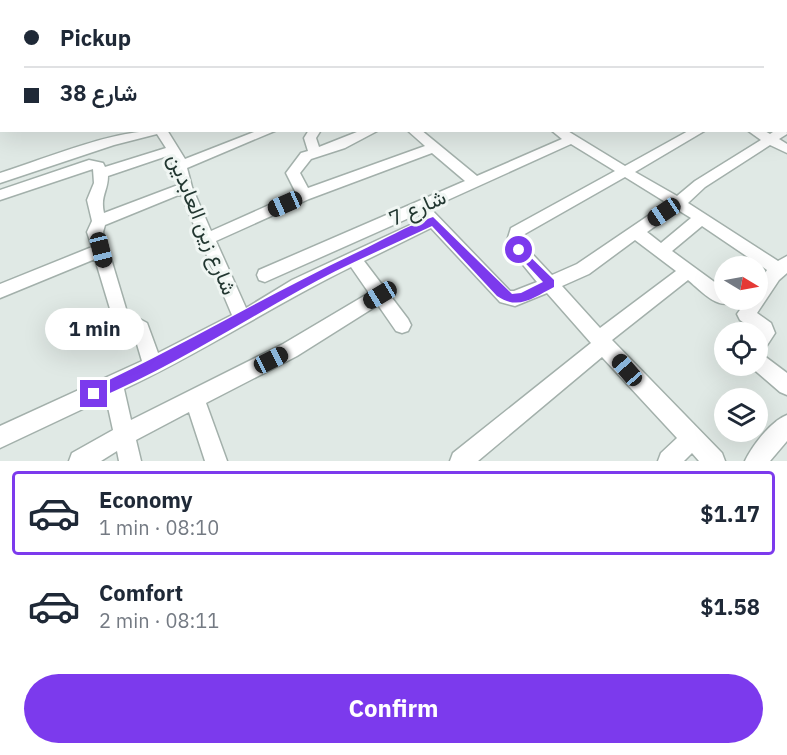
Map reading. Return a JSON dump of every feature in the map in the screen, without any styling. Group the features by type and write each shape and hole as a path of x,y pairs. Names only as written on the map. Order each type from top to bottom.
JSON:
{"street":[{"path":"0,178 110,142 152,132"},
{"name":"شارع زين العابدين","path":"161,132 180,166 185,187 242,319"},
{"path":"180,166 266,132"},
{"path":"315,132 310,138 315,153"},
{"path":"304,195 293,173 306,156 341,145 369,132"},
{"path":"415,132 474,181"},
{"path":"697,132 516,232 514,244 714,461"},
{"path":"756,132 787,149"},
{"path":"419,206 506,297 522,297 583,269 678,203 700,184 783,132"},
{"path":"561,133 783,266 768,286"},
{"name":"شارع 7","path":"265,275 474,181 561,133"},
{"path":"207,238 304,195 433,148"},
{"path":"101,173 173,150"},
{"path":"0,195 89,164 98,166 101,183 94,200 99,221 95,232 111,293 120,316 141,329 153,366"},
{"path":"99,221 185,187"},
{"path":"661,251 702,218"},
{"path":"0,437 153,366 242,319 298,285 433,221"},
{"path":"635,232 714,290"},
{"path":"0,291 101,250"},
{"path":"353,258 402,325"},
{"path":"461,461 601,341 688,271"},
{"path":"80,461 124,435 290,350 380,295"},
{"path":"768,369 787,385"},
{"path":"113,385 130,461"},
{"path":"195,399 216,461"},
{"path":"756,461 787,425"},
{"path":"669,461 692,438"}],"route":[{"path":"94,394 242,319 298,285 433,221 501,293 510,299 522,297 551,283 519,250"}]}
